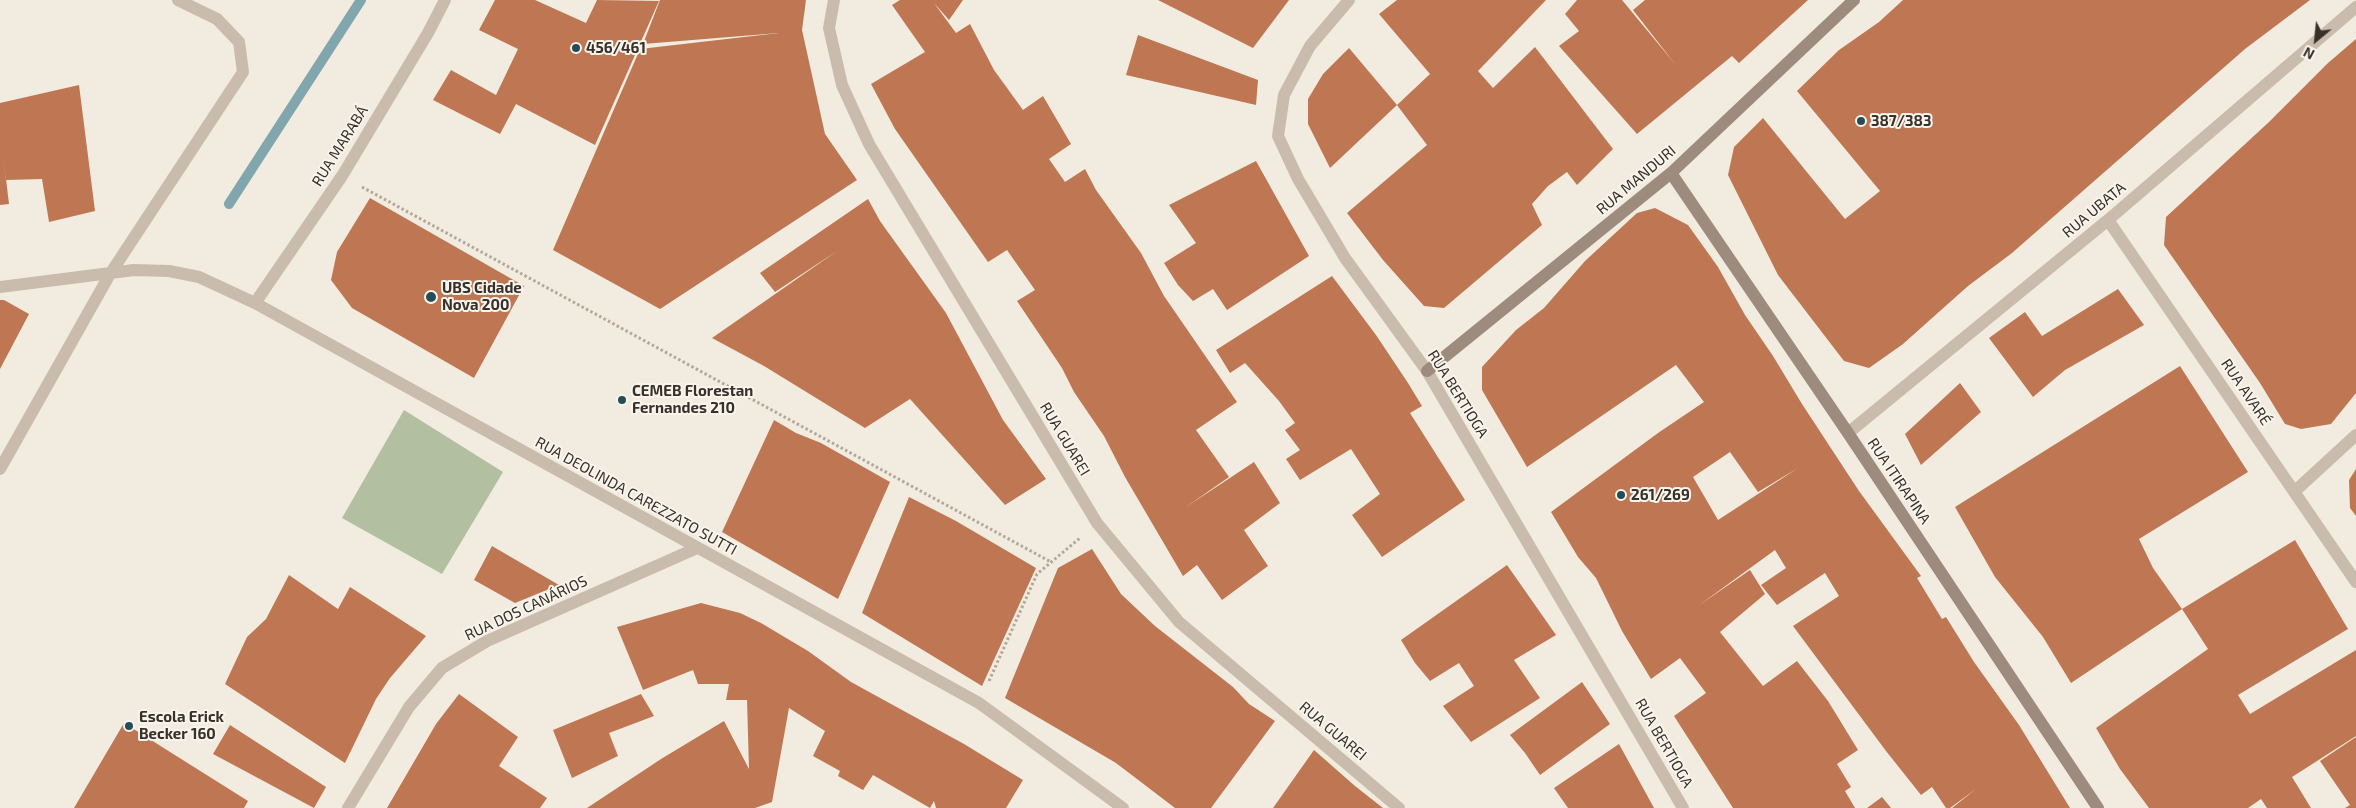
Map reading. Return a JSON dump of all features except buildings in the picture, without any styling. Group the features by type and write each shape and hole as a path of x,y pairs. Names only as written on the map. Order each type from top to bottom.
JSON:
{"street":[{"path":"0,469 110,274 243,72 239,42 217,18 178,0"},
{"name":"RUA MARABÁ","path":"255,303 342,176 428,33 444,0"},
{"name":"RUA GUAREI","path":"834,0 829,28 842,85 869,144 1097,523 1179,622 1399,808"},
{"name":"RUA BERTIOGA","path":"1349,0 1310,46 1284,95 1278,136 1298,179 1345,258 1427,371 1683,808"},
{"name":"RUA MANDURI","path":"1427,371 1671,173 1854,0"},
{"name":"RUA UBATA","path":"1848,433 2108,220 2356,7"},
{"name":"RUA ITIRAPINA","path":"1671,173 1848,433 2098,808"},
{"name":"RUA AVARÉ","path":"2108,220 2356,582"},
{"name":"RUA DEOLINDA CAREZZATO SUTTI","path":"0,288 134,270 169,271 199,277 255,303 979,703 1123,808"},
{"path":"2294,492 2356,435"},
{"name":"RUA DOS CANÁRIOS","path":"348,808 409,707 442,668 487,641 697,548"}],"path":[{"path":"342,176 1051,562"},
{"path":"979,703 1037,574 1097,523"}],"green space":[{"path":"404,410 503,472 442,574 342,518"}],"waterway":[{"path":"229,204 361,0"}],"place":[{"name":"456/461","path":"576,48"},
{"name":"387/383","path":"1861,121"},
{"name":"UBS Cidade Nova 200","path":"431,297"},
{"name":"CEMEB Florestan Fernandes 210","path":"622,400"},
{"name":"261/269","path":"1621,495"},
{"name":"Escola Erick Becker 160","path":"129,726"}]}
